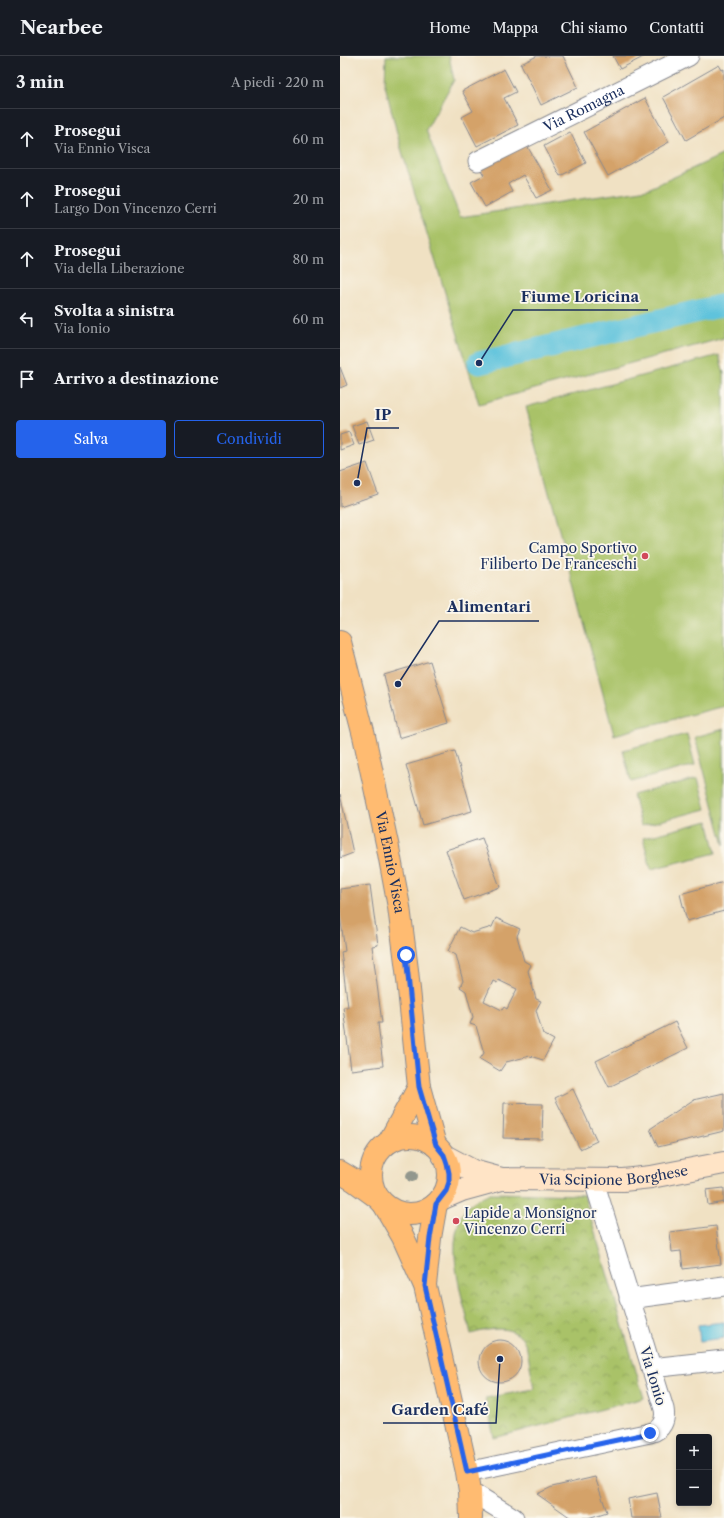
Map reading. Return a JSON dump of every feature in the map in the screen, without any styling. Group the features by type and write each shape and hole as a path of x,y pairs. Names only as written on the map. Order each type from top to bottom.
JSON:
{"main road":[{"name":"Via Ennio Visca","path":"341,652 374,779 396,892 408,970 419,1087 440,1150"},
{"path":"389,1142 419,1087"},
{"path":"425,1286 430,1238 439,1202 449,1182 447,1164 440,1150 427,1140 412,1136 398,1138 389,1142 379,1150 373,1161 370,1174 372,1186 403,1237 425,1286 469,1481 471,1518"},
{"name":"Via Scipione Borghese","path":"440,1150 473,1170 502,1179 594,1181 622,1180 651,1177 724,1163"},
{"path":"340,1172 355,1181 381,1202 399,1214 407,1215 423,1213 439,1202"},
{"name":"Via Scipione Borghese","path":"439,1202 462,1190 502,1179"}],"street":[{"name":"Via Romagna","path":"478,161 689,56"},
{"name":"Via Ionio","path":"469,1481 654,1432 662,1424 665,1414 594,1181"},
{"path":"629,1299 724,1286"},
{"path":"651,1368 724,1360"},
{"path":"469,1481 514,1518"}],"green space":[{"path":"386,56 449,56 454,80 426,130 460,217 648,189 724,154 724,338 479,404 400,145 385,85"},
{"name":"Campo Sportivo Filiberto De Franceschi","path":"719,355 724,374 724,706 614,735 526,407"},
{"path":"724,729 724,845 695,737"},
{"path":"687,734 695,765 631,782 623,750"},
{"path":"698,778 706,809 641,826 633,795"},
{"path":"708,821 716,853 651,869 643,838"},
{"path":"490,1193 584,1195 644,1398 494,1438 486,1398 534,1389 525,1343 514,1332 508,1330 493,1329 471,1334 460,1289 455,1257 455,1242 458,1227 465,1209 475,1201"}],"water":[{"path":"724,1322 724,1338 700,1341 698,1325"}],"building":[{"path":"537,56 563,56 578,87 541,105 521,64"},
{"path":"613,56 645,56 620,69"},
{"path":"719,65 722,70 724,69 724,118 686,140 663,97"},
{"path":"504,69 516,92 504,98 518,125 477,146 462,117 473,111 462,91"},
{"path":"645,98 669,142 608,176 584,132"},
{"path":"570,132 586,163 560,176 544,146"},
{"path":"525,142 552,190 536,198 523,175 508,184 512,192 485,207 471,182 484,175 478,165"},
{"path":"340,367 347,385 340,388"},
{"path":"367,421 374,440 359,445 352,426"},
{"path":"349,432 354,445 340,450 340,435"},
{"path":"367,463 378,494 340,507 340,472"},
{"path":"430,661 449,723 399,738 384,675"},
{"path":"455,751 472,811 423,825 406,765"},
{"path":"340,794 353,853 340,858"},
{"path":"482,838 500,887 464,900 446,850"},
{"path":"724,882 724,911 687,921 680,894"},
{"path":"370,885 378,945 372,946 382,1023 378,1023 383,1066 351,1070 343,1007 348,1007 341,952 345,951 340,915 340,889"},
{"path":"496,918 520,929 517,936 524,961 531,965 528,971 536,999 541,1001 536,1010 543,1034 554,1040 543,1060 530,1056 506,1062 500,1071 480,1059 484,1053 476,1026 470,1024 473,1017 466,991 460,987 463,981 456,955 448,951 460,927 472,933 492,927","holes":["498,980 517,989 507,1009 504,1007 502,1010 484,1001 493,981 497,983"]},
{"path":"675,1022 688,1048 609,1087 596,1061"},
{"path":"573,1089 597,1141 580,1149 555,1098"},
{"path":"724,1093 724,1131 658,1147 650,1129 693,1100"},
{"path":"504,1103 543,1104 542,1139 503,1138"},
{"path":"724,1188 724,1202 708,1205 706,1190"},
{"path":"716,1226 721,1264 683,1269 681,1251 672,1252 670,1232"},
{"path":"496,1340 504,1340 515,1346 521,1357 521,1365 515,1376 504,1382 496,1382 485,1376 479,1365 479,1357 485,1346"},
{"path":"595,1477 607,1512 588,1518 571,1518 537,1494 552,1487"},
{"path":"657,1493 662,1518 631,1518 628,1499"}],"waterway":[{"path":"479,363 724,305"}],"place":[{"name":"Fiume Loricina","path":"479,363"},
{"name":"IP","path":"357,483"},
{"name":"Campo Sportivo Filiberto De Franceschi","path":"645,556"},
{"name":"Alimentari","path":"398,684"},
{"name":"Lapide a Monsignor Vincenzo Cerri","path":"456,1221"},
{"name":"Garden Café","path":"500,1359"}],"route":[{"path":"406,955 419,1087 436,1145 444,1155 449,1173 449,1182 446,1191 442,1199 436,1204 430,1238 425,1286 467,1472 650,1433"}]}
